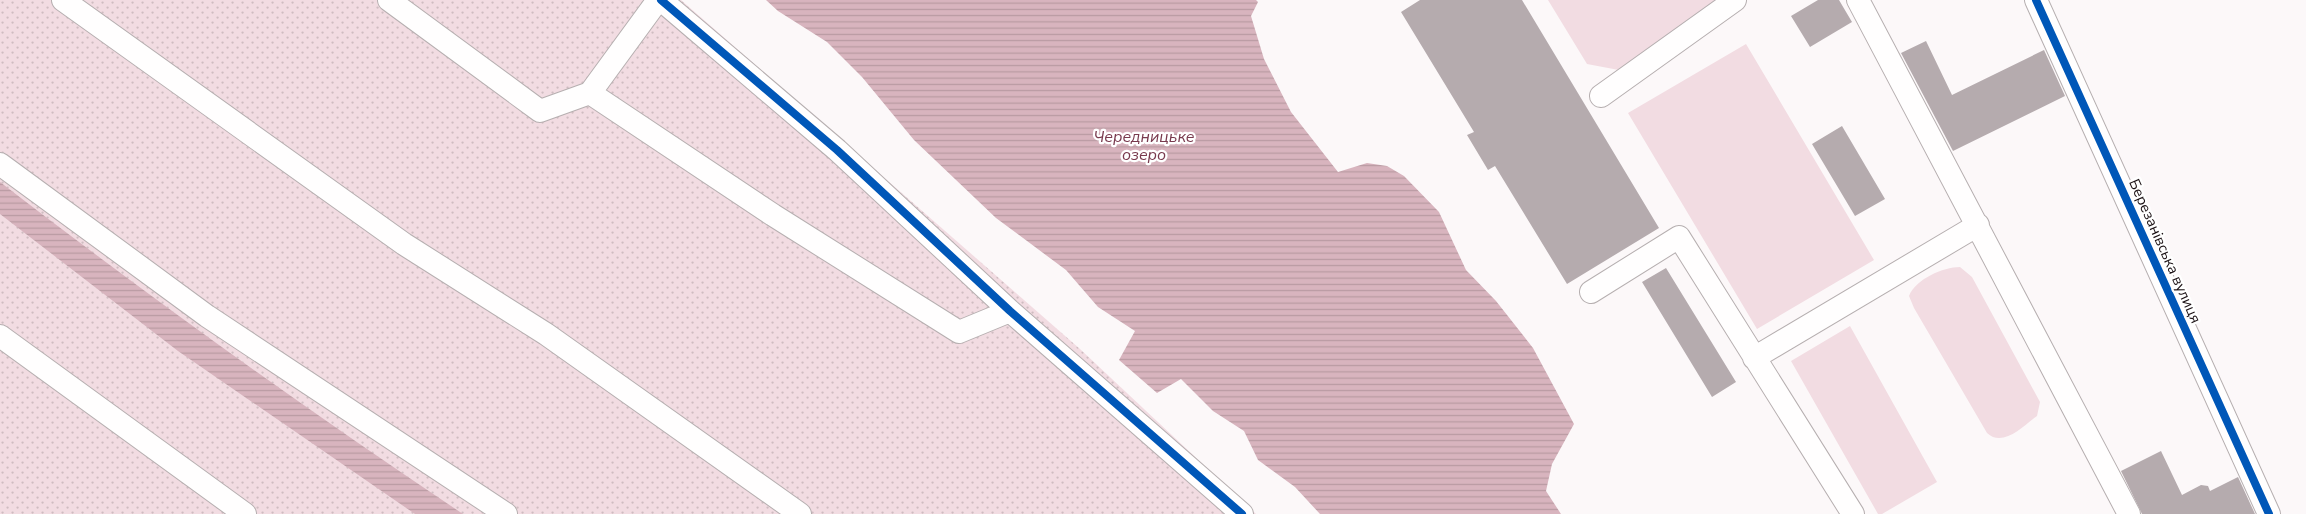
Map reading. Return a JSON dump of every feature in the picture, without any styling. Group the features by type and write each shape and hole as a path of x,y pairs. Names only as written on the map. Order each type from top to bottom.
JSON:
{"street":[{"path":"62,0 404,244 546,334 800,514"},
{"path":"389,0 540,111 590,93 659,0 836,150 1010,311 1242,514"},
{"path":"1602,96 1735,0"},
{"path":"1858,0 2129,514"},
{"name":"Березанівська вулиця","path":"2036,0 2269,514"},
{"path":"590,93 773,215 959,332 1010,311"},
{"path":"0,164 207,316 351,414 506,514"},
{"path":"1754,358 1978,225"},
{"path":"1591,292 1679,237 1853,514"},
{"path":"0,336 245,514"}],"shaded area":[{"path":"0,0 681,0 1080,349 1256,514 0,514"},
{"path":"1548,0 1723,0 1624,71 1587,64"},
{"path":"1746,44 1874,260 1757,329 1628,113"},
{"path":"1960,267 1972,277 2040,402 2037,416 2006,437 1993,437 1987,433 1914,308 1909,296 1918,284 1931,275 1946,269"},
{"path":"1850,326 1937,482 1882,514 1878,514 1791,361"}],"water":[{"name":"Чередницьке озеро","path":"766,0 1256,0 1258,2 1251,16 1264,59 1291,112 1338,172 1367,163 1387,166 1404,176 1439,212 1466,270 1496,301 1533,348 1574,424 1552,464 1546,491 1561,514 1320,514 1295,487 1258,460 1244,431 1213,411 1181,379 1157,393 1119,360 1135,331 1098,307 1066,270 996,218 914,140 862,77 827,42 778,11"},
{"path":"0,182 229,352 463,514 415,514 178,351 0,214"}],"building":[{"path":"1420,0 1522,0 1659,228 1567,284 1495,166 1488,170 1467,135 1474,132 1401,12"},
{"path":"1818,0 1839,0 1852,22 1810,47 1791,16"},
{"path":"1926,41 1952,95 2044,50 2065,96 1953,151 1901,53"},
{"path":"1842,126 1885,199 1855,216 1812,144"},
{"path":"1666,268 1736,382 1712,397 1642,282"},
{"path":"2161,451 2182,495 2201,485 2208,486 2210,491 2238,477 2255,514 2142,514 2121,471"}],"cycle path":[{"path":"661,0 837,150 1010,311 1242,514"},
{"path":"2036,0 2269,514"}]}
